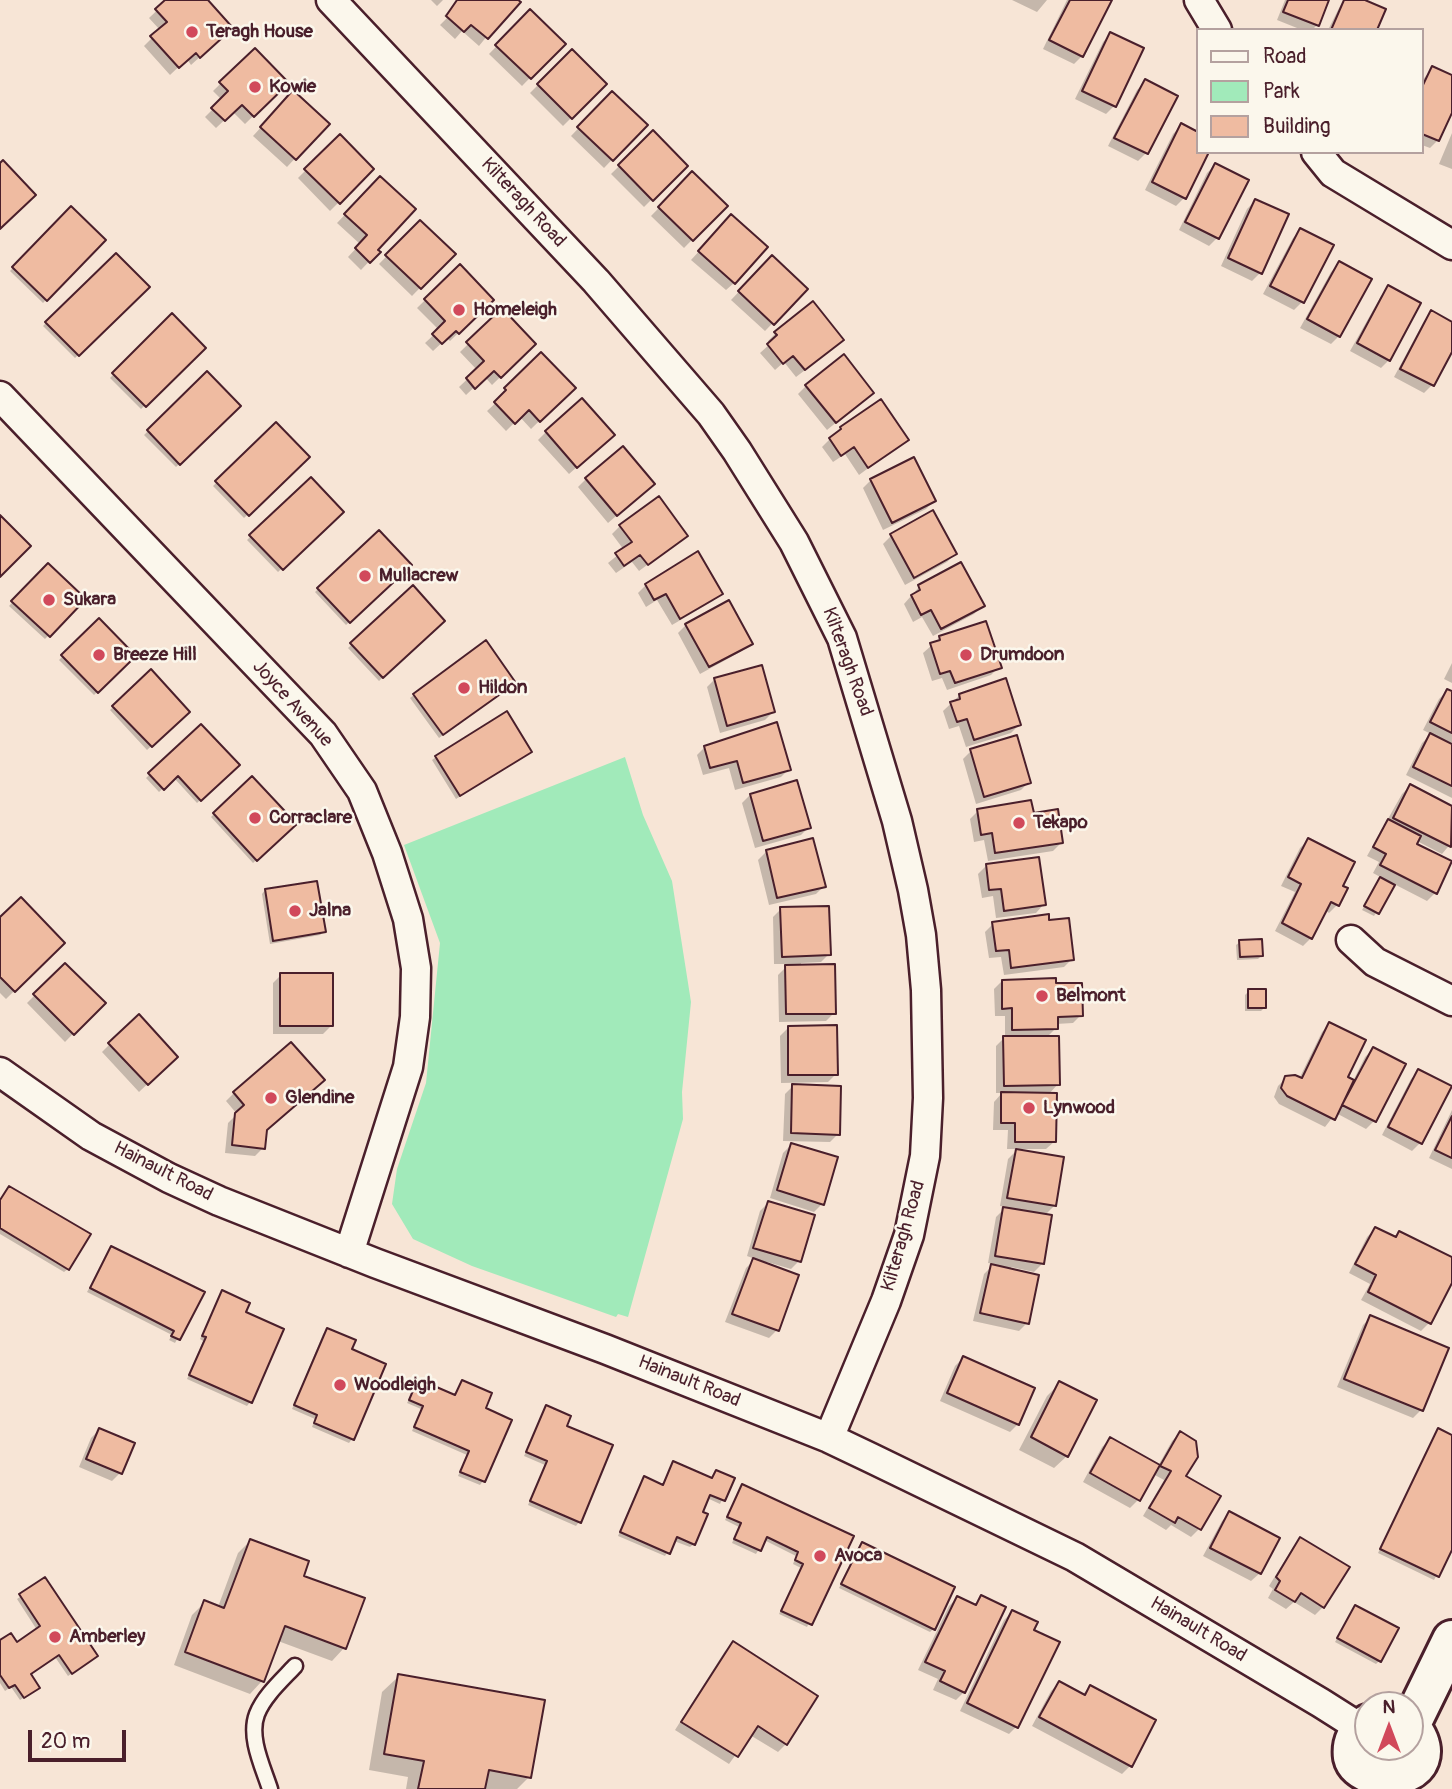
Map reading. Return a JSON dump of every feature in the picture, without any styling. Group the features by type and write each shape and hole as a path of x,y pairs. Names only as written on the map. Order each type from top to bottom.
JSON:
{"main road":[{"path":"1424,1697 1452,1640"},
{"path":"1354,1740 1353,1764 1358,1774 1378,1788 1401,1786 1416,1774 1422,1761"}],"street":[{"name":"Kilteragh Road","path":"331,0 596,281 711,414 794,542 842,638 886,782 913,890 921,935 926,990 928,1098 925,1156 909,1235 890,1290 830,1438"},
{"path":"1199,0 1216,28"},
{"path":"1318,154 1333,173 1452,245"},
{"name":"Joyce Avenue","path":"0,396 323,734 362,792 387,853 408,919 416,968 415,1017 408,1066 349,1253"},
{"path":"1351,940 1375,962 1452,1001"},
{"name":"Hainault Road","path":"0,1072 91,1136 169,1178 248,1213 830,1438 1076,1557 1354,1721"}],"lane":[{"path":"270,1789 255,1742 256,1715 295,1665"}],"green space":[{"path":"625,757 643,815 672,881 691,1002 682,1092 683,1119 628,1317 618,1314 616,1317 472,1266 413,1239 392,1204 397,1169 426,1083 440,943 404,845"}],"building":[{"name":"Teragh House","path":"165,0 208,0 233,28 200,58 196,53 179,68 150,36 167,22 155,9"},
{"path":"457,0 521,2 488,39 471,25 464,32 446,16"},
{"path":"1070,0 1112,0 1083,57 1049,40"},
{"path":"1288,0 1329,0 1319,26 1283,12"},
{"path":"1344,0 1365,0 1386,9 1378,28 1332,28"},
{"path":"530,9 566,44 531,79 495,45"},
{"path":"1110,32 1144,48 1116,107 1082,91"},
{"name":"Kowie","path":"255,48 289,83 254,117 242,105 225,121 211,108 228,91 219,82"},
{"path":"572,49 607,84 572,119 537,84"},
{"path":"1432,66 1452,75 1452,113 1439,141 1424,135 1424,83"},
{"path":"1145,79 1178,96 1148,154 1114,138"},
{"path":"293,90 330,124 296,160 260,127"},
{"path":"612,91 648,125 613,161 577,127"},
{"path":"1181,123 1196,131 1196,154 1208,154 1186,199 1152,182"},
{"path":"653,130 688,166 653,201 618,165"},
{"path":"340,134 374,169 340,204 304,169"},
{"path":"3,160 36,195 0,229 0,163"},
{"path":"1215,163 1249,180 1219,239 1185,222"},
{"path":"692,171 728,206 693,241 658,207"},
{"path":"380,176 416,209 378,250 381,252 370,263 355,248 367,235 344,214"},
{"path":"1255,199 1289,214 1262,274 1228,258"},
{"path":"71,206 106,240 47,301 12,267"},
{"path":"731,214 768,247 735,284 698,251"},
{"path":"420,220 456,254 421,289 385,255"},
{"path":"1300,228 1334,245 1304,303 1270,286"},
{"path":"116,253 150,287 79,356 45,322"},
{"path":"772,255 808,289 774,325 738,291"},
{"path":"1339,261 1372,279 1340,337 1307,319"},
{"name":"Homeleigh","path":"460,264 494,300 459,334 456,331 442,344 432,334 445,321 424,299"},
{"path":"1388,285 1421,303 1390,361 1357,343"},
{"path":"813,301 844,340 805,370 793,356 783,364 767,344 777,335 774,332"},
{"path":"502,308 536,344 501,378 494,371 475,389 466,378 484,361 466,342"},
{"path":"1431,310 1452,322 1452,352 1434,386 1400,369"},
{"path":"172,313 206,348 146,407 112,373"},
{"path":"541,352 576,388 540,422 529,410 515,424 494,402 506,390 504,388"},
{"path":"844,354 874,393 836,423 805,385"},
{"path":"207,371 241,406 180,465 147,430"},
{"path":"582,398 615,435 577,468 545,431"},
{"path":"881,399 909,440 868,468 854,447 841,456 829,438 841,429 840,427"},
{"path":"276,422 310,457 249,516 215,481"},
{"path":"623,446 655,484 617,516 585,478"},
{"path":"914,457 936,501 892,523 870,479"},
{"path":"311,477 344,512 283,570 249,535"},
{"path":"659,496 688,536 648,565 640,555 624,566 615,553 632,542 619,525"},
{"path":"933,510 957,554 914,578 890,534"},
{"path":"0,515 31,546 0,577"},
{"name":"Mullacrew","path":"379,530 412,565 350,623 317,588"},
{"path":"698,551 723,594 680,619 666,594 654,600 645,584"},
{"path":"961,562 985,606 941,629 931,610 921,615 911,595 920,590 918,585"},
{"name":"Sukara","path":"48,563 86,599 50,637 11,601"},
{"path":"413,585 445,621 383,678 350,643"},
{"path":"729,600 753,644 709,667 685,624"},
{"name":"Breeze Hill","path":"99,618 136,656 98,693 61,655"},
{"name":"Drumdoon","path":"986,621 1002,668 955,683 950,671 940,674 930,643 940,640 939,636"},
{"name":"Hildon","path":"486,640 516,683 443,735 413,694"},
{"path":"762,665 775,712 727,726 714,678"},
{"path":"151,669 190,712 152,747 112,706"},
{"path":"1006,678 1021,725 974,740 967,719 957,722 950,702 960,699 959,694"},
{"path":"1447,689 1452,691 1452,733 1430,722"},
{"path":"507,711 532,752 460,796 435,756"},
{"path":"777,722 791,770 743,783 737,761 710,768 704,746"},
{"path":"201,724 240,765 201,801 178,776 164,790 148,773"},
{"path":"1430,733 1452,744 1452,786 1413,767"},
{"path":"1017,735 1031,783 984,797 970,749"},
{"name":"Corraclare","path":"252,776 297,824 257,861 213,813"},
{"path":"797,780 811,828 763,841 750,794"},
{"path":"1410,784 1452,806 1451,847 1393,818"},
{"name":"Tekapo","path":"1031,800 1034,813 1058,809 1063,843 995,853 992,833 981,835 977,809"},
{"path":"1388,819 1421,836 1417,844 1452,861 1437,894 1380,865 1386,854 1373,847"},
{"path":"813,838 826,887 777,898 766,850"},
{"path":"1308,838 1355,862 1343,886 1348,888 1339,906 1331,902 1312,939 1282,923 1301,884 1288,877"},
{"path":"1039,857 1046,905 1004,911 1001,889 989,890 986,864"},
{"path":"1380,877 1395,885 1379,914 1364,906"},
{"name":"Jalna","path":"317,881 326,932 273,941 265,889"},
{"path":"21,897 65,943 15,992 0,977 0,917"},
{"path":"829,906 831,955 782,957 780,907"},
{"path":"1049,914 1049,920 1069,918 1074,960 1011,968 1009,950 996,951 992,922"},
{"path":"1262,939 1263,956 1240,957 1239,940"},
{"path":"65,963 106,1003 74,1035 33,994"},
{"path":"835,964 836,1014 786,1014 785,965"},
{"path":"280,973 333,973 333,1026 280,1026"},
{"name":"Belmont","path":"1056,978 1056,983 1082,983 1083,1016 1058,1017 1058,1029 1012,1030 1012,1008 1002,1009 1002,980"},
{"path":"1248,989 1266,989 1266,1008 1248,1008"},
{"path":"139,1014 178,1057 148,1085 108,1043"},
{"path":"1329,1022 1366,1040 1348,1077 1354,1080 1335,1120 1287,1096 1281,1088 1285,1076 1295,1075 1302,1078"},
{"path":"837,1025 838,1075 788,1075 788,1026"},
{"path":"1003,1036 1059,1036 1060,1085 1004,1086"},
{"name":"Glendine","path":"291,1042 325,1080 267,1130 265,1149 232,1145 235,1113 244,1105 233,1092"},
{"path":"1373,1047 1406,1064 1376,1122 1342,1105"},
{"path":"1418,1069 1452,1086 1422,1144 1388,1127"},
{"path":"792,1084 841,1086 840,1135 791,1133"},
{"name":"Lynwood","path":"1001,1092 1057,1093 1056,1142 1015,1142 1015,1123 1001,1123"},
{"path":"1452,1116 1452,1158 1435,1150"},
{"path":"791,1143 838,1157 824,1205 777,1190"},
{"path":"1016,1149 1064,1157 1056,1206 1007,1198"},
{"path":"9,1186 91,1234 69,1270 0,1228 0,1200"},
{"path":"768,1201 815,1215 801,1262 753,1248"},
{"path":"1003,1207 1052,1215 1044,1264 995,1256"},
{"path":"1375,1227 1396,1237 1399,1231 1452,1257 1452,1283 1431,1324 1368,1292 1376,1275 1355,1264"},
{"path":"111,1246 205,1292 180,1340 171,1336 174,1331 90,1288"},
{"path":"753,1258 799,1275 779,1331 732,1314"},
{"path":"991,1264 1039,1275 1029,1324 980,1313"},
{"path":"222,1290 250,1303 246,1312 284,1329 252,1403 189,1375"},
{"path":"1370,1315 1449,1348 1423,1411 1344,1379"},
{"name":"Woodleigh","path":"327,1328 356,1340 352,1349 386,1364 354,1440 314,1423 317,1415 294,1405"},
{"path":"963,1356 1035,1388 1019,1425 947,1393"},
{"path":"418,1379 455,1395 462,1380 492,1393 486,1408 512,1420 485,1482 460,1472 469,1451 414,1427 423,1406 409,1400"},
{"path":"1059,1381 1097,1400 1068,1457 1031,1437"},
{"path":"546,1405 571,1416 567,1426 613,1445 581,1523 530,1501 547,1461 526,1452"},
{"path":"99,1428 135,1443 122,1474 86,1459"},
{"path":"1438,1428 1452,1435 1452,1550 1439,1577 1380,1549"},
{"path":"1180,1431 1196,1441 1198,1457 1186,1476 1221,1496 1201,1530 1178,1517 1175,1523 1149,1508 1171,1471 1160,1466"},
{"path":"1110,1437 1160,1465 1140,1501 1090,1473"},
{"path":"673,1461 712,1478 716,1470 735,1478 725,1501 710,1495 703,1512 708,1514 695,1545 677,1537 670,1554 620,1532 644,1476 663,1485"},
{"name":"Avoca","path":"742,1484 854,1536 812,1625 781,1611 803,1564 795,1560 798,1552 767,1537 761,1551 734,1539 741,1523 727,1517"},
{"path":"1229,1511 1280,1538 1261,1574 1210,1548"},
{"path":"1300,1537 1350,1567 1324,1608 1301,1593 1295,1602 1275,1590 1280,1581 1276,1577"},
{"path":"250,1539 309,1561 304,1576 365,1598 346,1649 285,1626 264,1682 185,1652 204,1600 224,1608"},
{"path":"862,1542 955,1587 935,1630 841,1584"},
{"name":"Amberley","path":"45,1577 98,1656 72,1674 59,1655 31,1674 40,1688 24,1698 15,1685 9,1688 0,1675 0,1640 11,1633 17,1642 40,1626 19,1594"},
{"path":"981,1595 1006,1607 965,1693 940,1681 945,1671 925,1662 957,1596 976,1605"},
{"path":"1355,1605 1399,1628 1381,1662 1337,1638"},
{"path":"1012,1610 1038,1622 1034,1630 1060,1642 1018,1728 967,1703"},
{"path":"733,1641 818,1696 787,1745 758,1726 738,1757 681,1722"},
{"path":"398,1674 545,1700 531,1778 489,1770 485,1789 418,1789 424,1761 384,1754"},
{"path":"1059,1681 1085,1695 1090,1685 1156,1720 1132,1767 1039,1717"}],"place":[{"name":"Teragh House","path":"192,32"},
{"name":"Kowie","path":"255,87"},
{"name":"Homeleigh","path":"459,310"},
{"name":"Mullacrew","path":"365,576"},
{"name":"Sukara","path":"49,600"},
{"name":"Breeze Hill","path":"99,655"},
{"name":"Drumdoon","path":"966,655"},
{"name":"Hildon","path":"464,688"},
{"name":"Corraclare","path":"255,818"},
{"name":"Tekapo","path":"1019,823"},
{"name":"Jalna","path":"295,911"},
{"name":"Belmont","path":"1042,996"},
{"name":"Glendine","path":"271,1098"},
{"name":"Lynwood","path":"1029,1108"},
{"name":"Woodleigh","path":"340,1385"},
{"name":"Avoca","path":"820,1556"},
{"name":"Amberley","path":"55,1637"}]}
